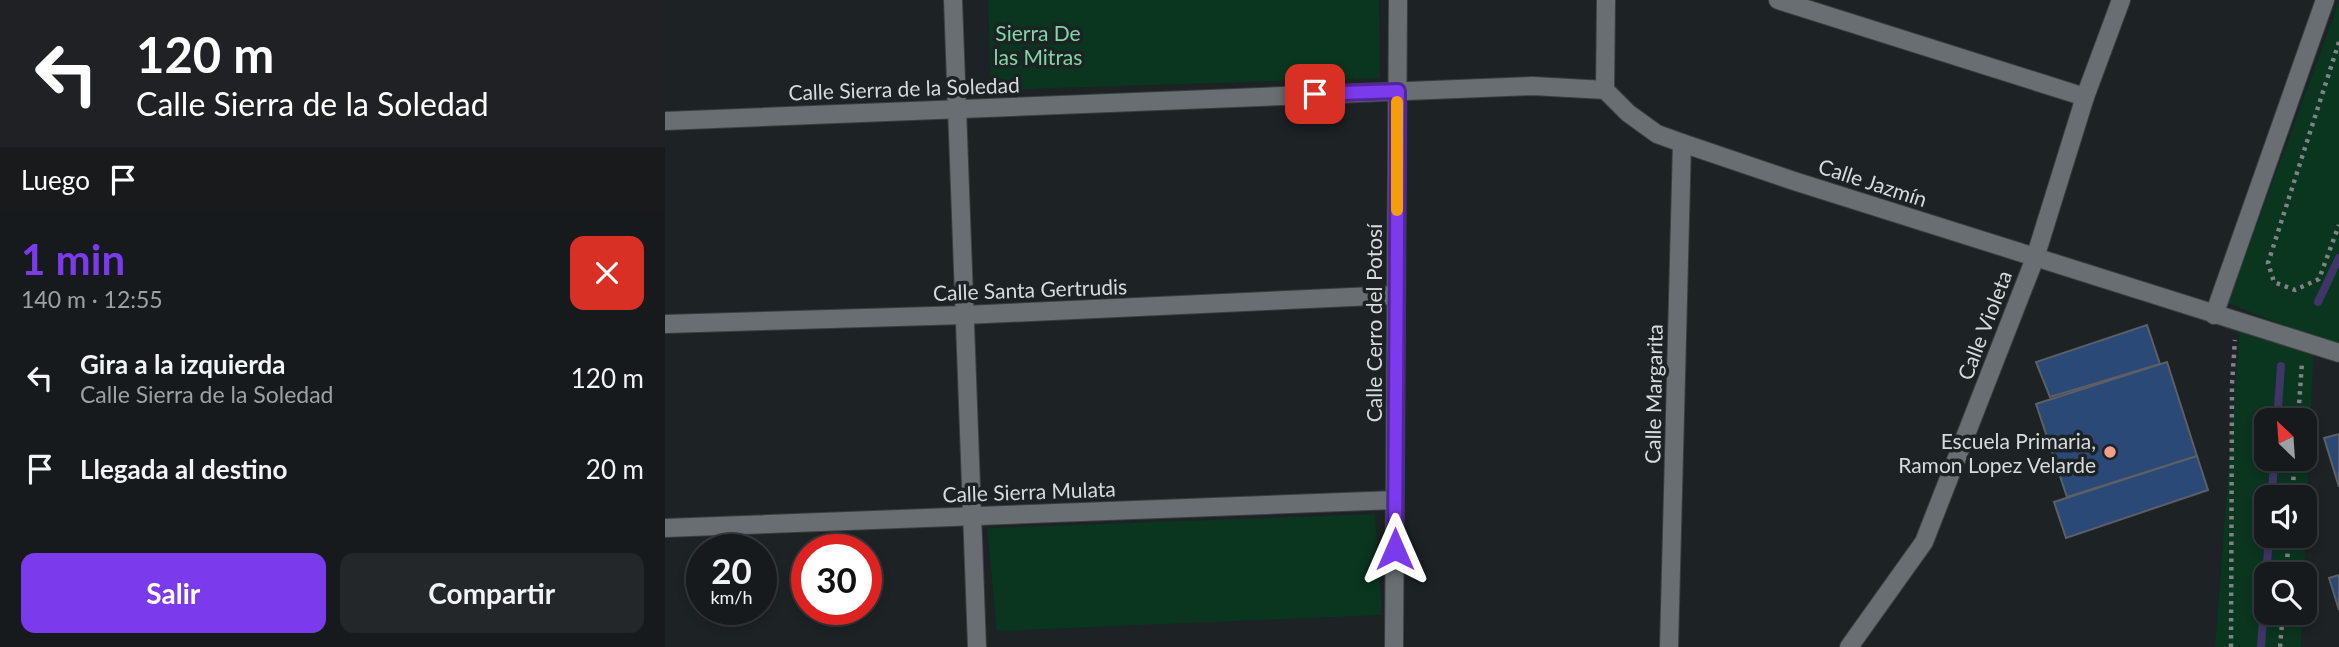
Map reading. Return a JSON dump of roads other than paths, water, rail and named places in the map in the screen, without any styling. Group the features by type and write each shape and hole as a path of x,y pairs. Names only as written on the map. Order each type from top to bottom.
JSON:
{"street":[{"path":"953,0 977,647"},
{"name":"Calle Cerro del Potosí","path":"1394,647 1398,0"},
{"path":"1398,91 1532,86 1605,90 1606,0"},
{"path":"1778,0 2085,97"},
{"name":"Calle Violeta","path":"1849,647 1924,542 2035,258 2085,97 2121,0"},
{"path":"2214,315 2325,0"},
{"name":"Calle Jazmín","path":"1605,90 1628,113 1657,134 1682,143 2339,353"},
{"name":"Calle Sierra de la Soledad","path":"665,121 1398,91"},
{"name":"Calle Margarita","path":"1669,647 1682,143"},
{"name":"Calle Santa Gertrudis","path":"665,324 965,315 1396,295"},
{"name":"Calle Sierra Mulata","path":"665,528 1395,500"}],"waterway":[{"path":"2318,302 2339,258"},
{"path":"2278,408 2281,366"},
{"path":"2273,471 2273,485"},
{"path":"2261,647 2268,548"}],"place":[{"name":"Escuela Primaria, Ramon Lopez Velarde","path":"2110,452"}],"park label":[{"name":"Sierra De las Mitras","path":"1038,44"}]}
